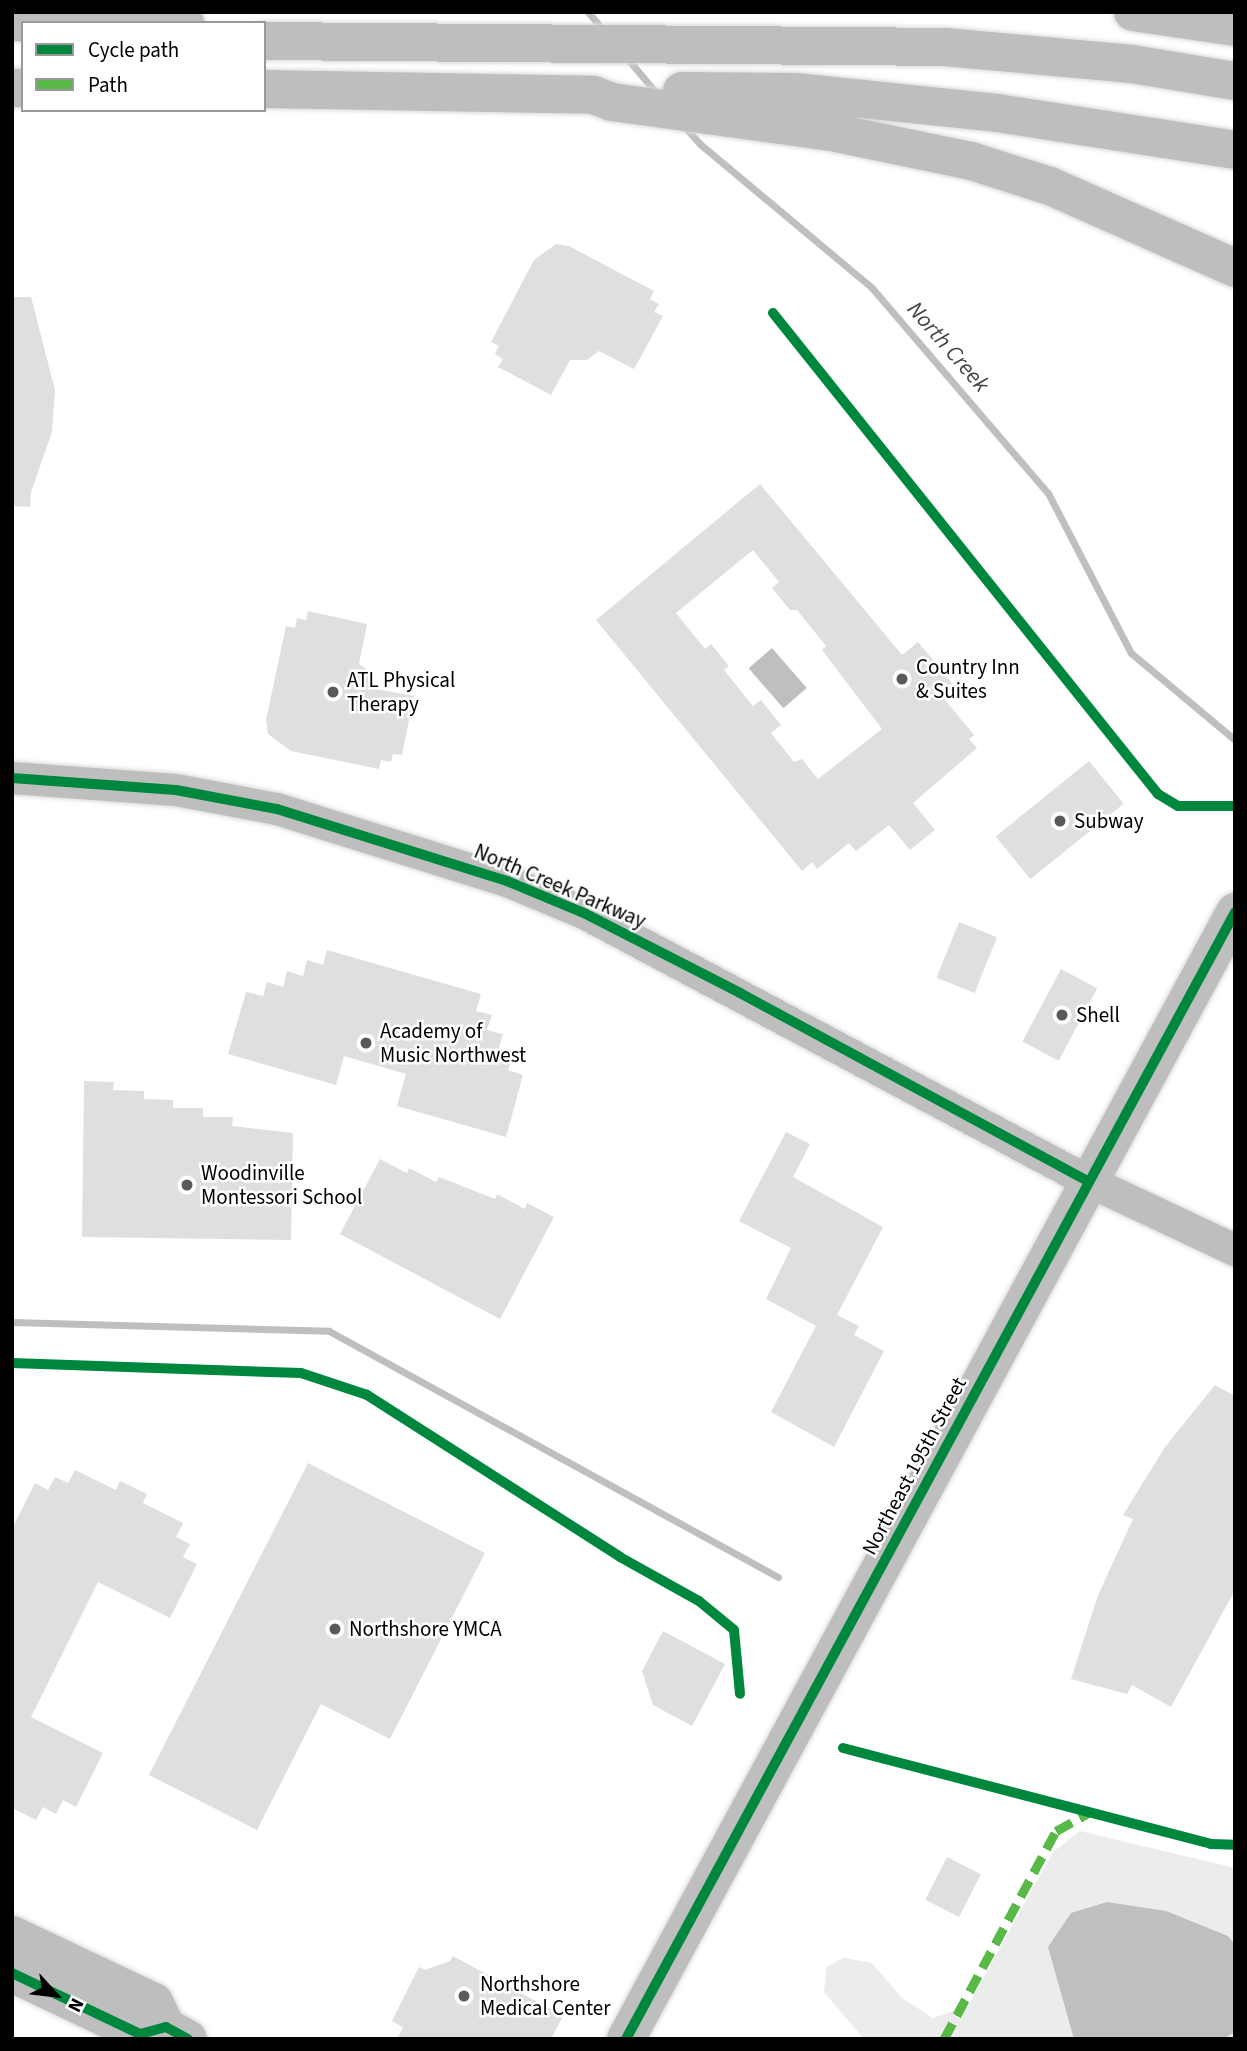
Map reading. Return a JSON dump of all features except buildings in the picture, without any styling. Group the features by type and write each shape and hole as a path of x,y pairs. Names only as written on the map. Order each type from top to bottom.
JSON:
{"main road":[{"path":"1133,12 1235,27"},
{"path":"266,25 553,35 1044,37 1235,61"},
{"path":"266,41 553,35"},
{"path":"664,36 945,47 1132,64 1235,81"},
{"path":"266,89 602,96 795,92 997,113 1235,150"},
{"path":"602,96 831,132 971,161 1049,186 1235,268"},
{"name":"Northeast 195th Street","path":"626,2039 1086,1180 1235,912"},
{"path":"12,1935 154,2002 177,2033"},
{"path":"12,1973 101,2028 140,2034 177,2033"}],"street":[{"name":"North Creek Parkway","path":"12,778 176,790 277,809 507,881 584,912 1086,1180 1235,1251"}],"shaded area":[{"path":"772,648 807,688 783,708 749,668"},
{"path":"1080,1831 1235,1868 1235,2039 864,2039 824,1992 827,1966 844,1958 872,1963 902,1998 933,2018 968,2006 1053,1852"},
{"path":"1107,1902 1166,1911 1228,1936 1235,1945 1235,2032 1223,2039 1074,2039 1048,1947 1071,1913"}],"waterway":[{"name":"North Creek","path":"588,12 603,30"},
{"name":"North Creek","path":"627,58 657,94"},
{"name":"North Creek","path":"683,125 700,144 872,288 1048,493 1131,653 1235,740"},
{"path":"12,1322 329,1331 778,1577"}],"marked path":[{"path":"944,2039 1056,1831 1088,1813"}],"cycle path":[{"path":"773,313 1158,794 1178,806 1235,806"},
{"path":"12,778 176,790 277,809 507,881 584,913 740,993 1086,1180"},
{"path":"626,2039 1235,912"},
{"path":"12,1363 301,1373 367,1395 620,1557 699,1601 734,1630 740,1694"},
{"path":"843,1748 1211,1844 1235,1845"},
{"path":"12,1973 140,2034 166,2027 188,2039"}],"place":[{"name":"Country Inn & Suites","path":"902,679"},
{"name":"ATL Physical Therapy","path":"333,692"},
{"name":"Subway","path":"1060,821"},
{"name":"Shell","path":"1062,1015"},
{"name":"Academy of Music Northwest","path":"366,1043"},
{"name":"Woodinville Montessori School","path":"187,1185"},
{"name":"Northshore YMCA","path":"335,1629"},
{"name":"Northshore Medical Center","path":"464,1996"}]}
